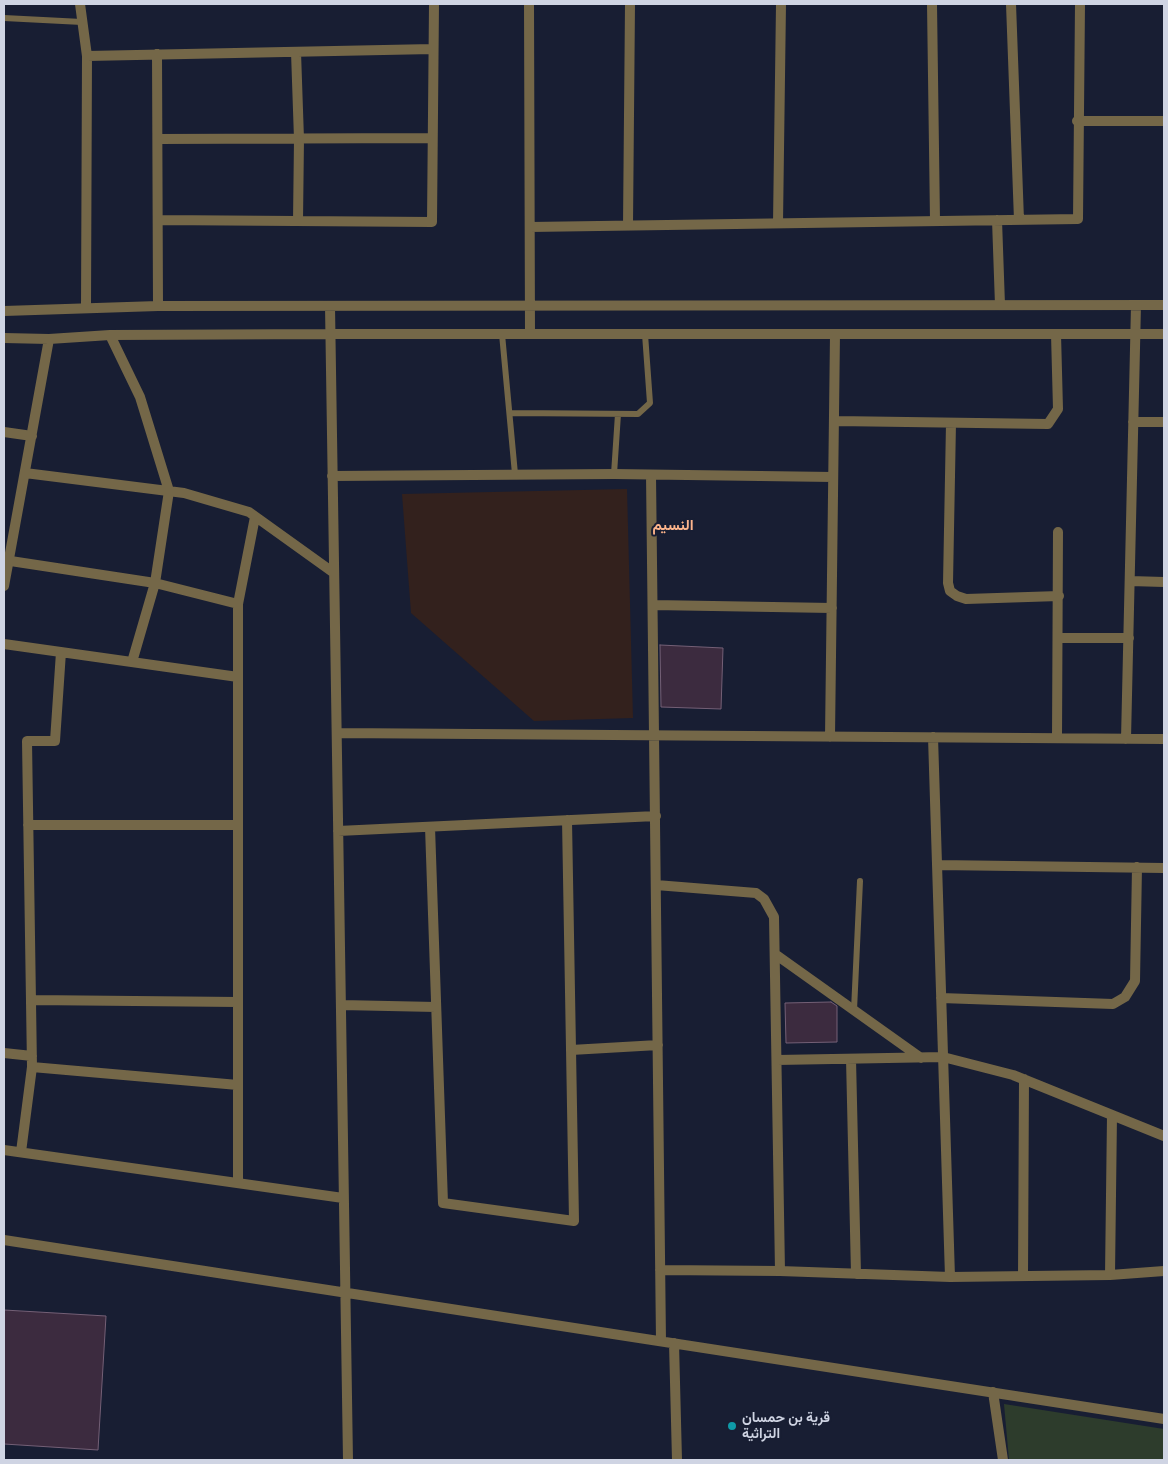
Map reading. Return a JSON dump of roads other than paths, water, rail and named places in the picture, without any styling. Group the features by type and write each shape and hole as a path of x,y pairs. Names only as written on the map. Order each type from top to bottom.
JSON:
{"street":[{"path":"80,4 87,56 86,308"},
{"path":"158,220 432,222 434,4"},
{"path":"529,4 530,334"},
{"path":"628,225 630,4"},
{"path":"778,223 781,4"},
{"path":"932,4 935,221"},
{"path":"1011,4 1019,220"},
{"path":"530,226 1078,219 1080,4"},
{"path":"87,56 433,49"},
{"path":"296,52 299,139 298,221"},
{"path":"157,54 158,306"},
{"path":"1078,121 1164,122"},
{"path":"158,139 432,138"},
{"path":"996,220 1000,305"},
{"path":"1126,739 1136,305"},
{"path":"4,311 158,306 1164,305"},
{"path":"330,306 348,1460"},
{"path":"4,338 49,339 110,335 330,334 1164,334"},
{"path":"830,737 833,477 836,422 835,334"},
{"path":"836,422 1048,424 1058,409 1056,334"},
{"path":"110,335 140,397 169,491 155,583 132,662"},
{"path":"4,586 6,560 25,473 49,339"},
{"path":"1133,422 1164,422"},
{"path":"951,423 948,583 950,591 957,596 966,598 1058,596"},
{"path":"4,432 32,436"},
{"path":"25,473 184,493 249,512 334,573"},
{"path":"332,476 614,474 833,477"},
{"path":"651,475 661,1341"},
{"path":"238,1182 238,604 256,517"},
{"path":"1058,532 1058,738"},
{"path":"6,560 155,583 238,604"},
{"path":"1130,581 1164,582"},
{"path":"653,605 832,608"},
{"path":"1058,638 1129,638"},
{"path":"4,644 238,677"},
{"path":"21,1152 32,1061 27,741 55,741 61,652"},
{"path":"337,733 1164,739"},
{"path":"932,737 950,1277"},
{"path":"338,831 656,816"},
{"path":"430,827 442,1203 574,1221 567,820"},
{"path":"28,825 238,825"},
{"path":"937,866 1164,868"},
{"path":"941,998 1113,1004 1125,998 1135,981 1137,868"},
{"path":"656,885 756,893 764,899 774,917 780,1271"},
{"path":"775,954 921,1058"},
{"path":"31,1000 238,1002"},
{"path":"341,1005 436,1006"},
{"path":"571,1050 658,1045"},
{"path":"4,1053 32,1061 238,1085"},
{"path":"777,1060 943,1057 1024,1079 1164,1136"},
{"path":"851,1059 856,1274"},
{"path":"1023,1276 1024,1079"},
{"path":"1110,1275 1112,1114"},
{"path":"4,1150 343,1198"},
{"path":"4,1240 1164,1419"},
{"path":"660,1270 780,1271 950,1277 1110,1275 1164,1271"},
{"path":"674,1343 677,1460"},
{"path":"993,1392 1003,1460"}],"lane":[{"path":"4,18 82,22"},
{"path":"502,334 516,474"},
{"path":"511,413 638,414 650,403 645,334"},
{"path":"614,474 618,414"},
{"path":"854,1010 860,881"}],"place":[{"name":"قرية بن حمسان التراثية","path":"732,1426"}],"district":[{"name":"النسيم","path":"673,526"}]}
